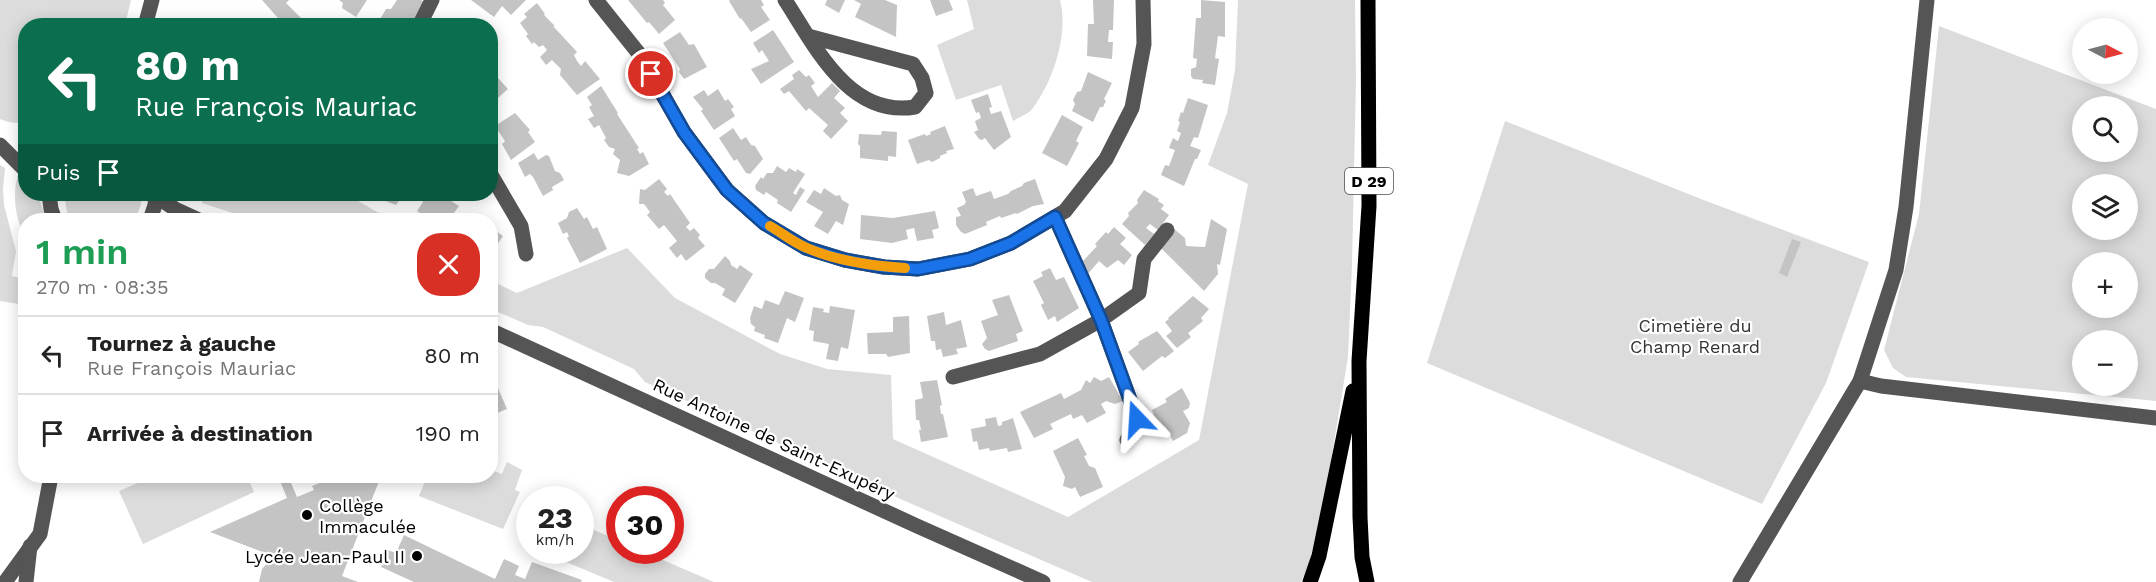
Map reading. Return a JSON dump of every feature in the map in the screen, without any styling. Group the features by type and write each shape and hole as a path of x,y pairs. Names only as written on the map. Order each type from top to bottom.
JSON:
{"main road":[{"name":"D 29","path":"1367,582 1362,557 1360,517 1359,361 1369,195 1368,0"},
{"name":"D 29","path":"1310,582 1328,519 1359,361"}],"street":[{"path":"147,18 152,0"},
{"path":"423,18 432,0"},
{"path":"596,0 639,55 684,132 727,190 764,223 806,248 845,260 884,267 918,269 970,259 1011,243 1065,211 1106,159 1132,108 1144,44 1143,0"},
{"path":"785,0 808,36 830,68 851,91 875,104 899,110 915,107 926,93 922,78 912,64 808,36"},
{"path":"1740,582 1860,381 1896,270 1906,207 1928,0"},
{"path":"0,143 18,151"},
{"path":"0,143 18,162"},
{"path":"498,187 521,226 526,254"},
{"path":"164,201 184,213"},
{"path":"1055,217 1101,320 1137,419 1127,440"},
{"path":"953,377 1040,354 1101,320 1139,293 1144,259 1167,230"},
{"name":"Rue Antoine de Saint-Exupéry","path":"498,334 1043,582"},
{"path":"1860,381 1881,386 2156,418"},
{"path":"4,582 40,534 50,483"},
{"path":"26,582 30,546"}],"green space":[{"path":"0,0 131,0 127,18 18,18 18,123 0,119"},
{"path":"967,0 1060,0 1061,42 1053,71 1033,108 1013,121 1001,85 956,100 937,45 974,29"},
{"path":"1238,0 1355,0 1356,79 1348,357 1317,531 1309,564 1301,582 1092,582 898,498 645,382 634,369 543,327 528,325 498,312 498,284 517,293 627,248 675,298 780,354 827,369 891,375 893,439 1068,517 1199,440 1248,184 1208,165 1227,113 1235,70"},
{"path":"1939,26 2072,77 2072,84 2091,84 2122,96 2072,96 2072,162 2138,162 2138,102 2156,109 2156,401 2104,396 2138,396 2138,330 2072,330 2072,393 1906,377 1893,368 1884,350 1919,214"},
{"name":"Cimetière du Champ Renard","path":"1505,121 1701,199 1869,262 1826,383 1762,504 1427,363"},
{"path":"0,165 5,168 4,205 16,251 12,276 18,277 18,304 0,301"},
{"path":"18,174 18,201 40,201 44,213 18,213 18,217 15,190"},
{"path":"65,201 141,201 138,213 67,212"},
{"path":"202,201 358,201 379,213 233,213 202,203"},
{"path":"507,462 522,470 515,490 516,501 503,529 419,496 424,483 498,483 498,473 502,474"},
{"path":"138,483 250,483 254,492 143,544 119,491"},
{"path":"594,530 606,535 606,564 672,564 714,582 614,582 571,564 594,564"}],"building":[{"path":"262,0 289,0 286,3 301,18 278,18"},
{"path":"339,0 367,0 356,17 342,8 343,3"},
{"path":"397,0 421,0 425,3 416,18 381,18 386,9 391,9"},
{"path":"471,0 526,0 511,15 502,6 494,17"},
{"path":"628,0 663,0 665,3 663,5 675,20 659,34"},
{"path":"730,0 761,0 764,5 761,7 770,20 751,32 740,19"},
{"path":"827,0 845,0 839,13 825,5"},
{"path":"854,0 885,0 897,5 896,37 855,17 861,4"},
{"path":"930,0 949,0 953,10 936,16"},
{"path":"1093,0 1114,0 1113,30 1109,30 1108,42 1113,42 1112,59 1087,56 1088,24 1094,24"},
{"path":"1201,0 1225,2 1225,37 1218,36 1215,58 1219,59 1215,85 1202,83 1203,80 1193,79 1191,76 1191,69 1196,67 1197,59 1193,58 1196,18 1201,18"},
{"path":"537,3 544,15 577,52 574,55 581,66 585,61 600,79 577,95 560,75 561,69 552,60 546,65 540,57 547,50 543,45 539,47 534,42 532,44 520,23 527,17 524,14"},
{"path":"773,30 794,62 761,84 751,69 769,61 762,50 759,53 753,43"},
{"path":"680,32 689,45 694,44 707,67 684,79 663,43"},
{"path":"799,70 806,77 809,75 815,83 811,86 818,97 832,83 840,91 834,98 845,108 840,113 848,121 831,139 823,131 828,125 809,108 806,111 789,91 784,94 780,89 794,79 792,75"},
{"path":"1088,72 1112,83 1104,99 1106,101 1103,107 1100,107 1093,122 1072,111 1075,104 1073,100 1077,92 1081,91"},
{"path":"498,78 508,89 498,98"},
{"path":"601,86 639,148 637,149 640,154 643,152 649,164 629,176 617,173 620,160 613,154 615,149 609,147 604,140 606,138 599,125 594,128 588,119 594,116 589,107 592,105 587,97"},
{"path":"718,89 725,101 728,99 734,107 731,109 735,116 714,130 701,111 703,109 693,97 704,90 708,96"},
{"path":"988,94 992,107 989,108 991,114 1001,111 1011,137 994,150 985,138 979,139 974,132 978,130 975,121 981,118 979,112 976,113 971,100"},
{"path":"1188,98 1208,105 1198,138 1194,137 1190,146 1201,150 1184,186 1161,175 1165,165 1169,166 1175,150 1169,148 1173,138 1178,141 1181,133 1177,131 1180,122 1178,121"},
{"path":"515,113 530,130 528,132 535,142 511,160 502,144 505,141 498,130 498,124"},
{"path":"1062,115 1083,127 1076,141 1079,143 1067,166 1042,153"},
{"path":"945,126 954,149 946,151 947,153 932,162 929,160 917,164 908,140 925,134 926,136"},
{"path":"733,128 741,140 746,137 751,145 755,146 763,159 750,174 746,173 737,159 734,161 719,138"},
{"path":"882,131 897,132 896,157 888,156 888,161 860,158 859,134 881,135"},
{"path":"534,153 538,160 546,155 549,156 555,171 560,173 564,180 543,196 533,177 530,174 525,177 518,163"},
{"path":"777,166 786,172 789,168 796,172 797,169 805,174 793,193 796,195 800,187 805,190 791,212 766,192 764,195 756,190 755,186 761,177 763,179 767,173 773,173"},
{"path":"659,179 667,189 664,192 668,196 670,194 690,223 686,227 690,231 694,228 700,235 698,238 705,246 686,261 681,254 677,258 669,248 677,241 664,225 659,229 647,215 650,212 644,204 639,204 640,189 645,190"},
{"path":"1035,179 1044,204 1033,206 1017,214 1001,218 1000,216 986,222 987,225 965,234 956,225 956,217 961,216 957,208 966,202 962,192 973,188 976,196 991,191 994,199"},
{"path":"824,188 836,196 840,195 842,200 849,204 843,225 836,221 828,234 814,226 823,212 806,202 814,190 821,194"},
{"path":"1144,190 1159,199 1158,201 1164,205 1161,209 1169,215 1158,230 1150,224 1146,228 1154,234 1145,245 1122,224 1129,216 1128,213 1138,203 1137,200"},
{"path":"385,201 399,201 396,205"},
{"path":"451,201 459,206 454,213 420,213 417,211 423,202"},
{"path":"577,208 584,219 587,217 593,229 597,227 607,249 580,263 567,238 569,236 567,232 563,234 558,223 567,218 569,212"},
{"path":"935,211 939,228 932,230 934,238 917,241 914,228 906,230 908,239 892,243 860,239 861,215 893,218"},
{"path":"1211,219 1227,229 1220,265 1217,264 1218,274 1204,291 1159,246 1173,228 1185,238 1186,246 1205,247"},
{"path":"1114,227 1126,238 1120,244 1132,255 1124,265 1118,260 1107,268 1099,261 1087,275 1082,262 1097,246 1095,244"},
{"path":"498,233 503,236 498,243"},
{"path":"1792,239 1801,242 1787,277 1779,273"},
{"path":"725,256 737,269 740,265 753,274 735,303 722,295 725,289 705,278 709,269 714,269"},
{"path":"1050,268 1056,280 1064,277 1079,308 1057,322 1055,316 1048,320 1041,305 1044,303 1033,281 1043,276 1041,272"},
{"path":"785,291 804,298 795,322 787,318 778,343 754,331 755,327 751,324 750,318 754,306 762,309 765,300 779,305"},
{"path":"1009,295 1023,331 1016,334 1018,341 989,351 982,344 987,338 981,321 998,315 992,300"},
{"path":"1193,296 1209,309 1201,318 1203,321 1188,333 1191,337 1177,348 1166,336 1172,331 1165,322"},
{"path":"830,306 855,310 848,349 841,347 838,361 826,359 829,344 813,341 814,331 809,330 813,307 824,309 823,312 829,313"},
{"path":"944,312 946,325 961,320 967,347 956,349 958,354 943,357 941,349 936,350 935,341 931,341 927,316"},
{"path":"909,316 910,353 888,357 886,354 868,354 867,333 893,332 893,317"},
{"path":"1157,331 1174,351 1165,358 1162,356 1143,371 1128,352 1139,344 1138,342"},
{"path":"1094,377 1101,381 1109,377 1123,401 1115,404 1106,401 1101,404 1106,413 1087,423 1082,415 1073,419 1071,414 1050,424 1053,429 1034,438 1020,412 1061,393 1064,399 1081,390 1086,380 1090,383"},
{"path":"937,380 942,405 940,406 941,414 943,414 948,437 921,442 919,420 916,420 915,400 923,398 920,382"},
{"path":"498,388 507,409 498,413"},
{"path":"1182,388 1190,403 1189,408 1183,411 1190,423 1187,433 1173,441 1165,426 1158,430 1153,421 1152,410 1167,402 1165,399"},
{"path":"996,417 998,426 1013,418 1022,449 1008,452 1007,448 979,450 977,441 973,442 971,429 986,426 985,419"},
{"path":"1078,438 1087,455 1084,456 1089,466 1095,468 1103,487 1080,497 1075,487 1072,489 1063,486 1065,477 1053,451"},
{"name":"Collège Immaculée","path":"281,483 291,483 297,497 314,490 312,486 320,483 378,483 342,576 358,582 259,582 262,569 276,557 210,532 287,498"},
{"name":"Lycée Jean-Paul II","path":"404,535 495,579 504,559 519,566 515,575 525,579 531,564 538,564 582,580 581,582 414,582 381,567 388,550 396,553"}],"slow traffic":[{"path":"770,226 806,248 845,260 905,268"}],"place":[{"name":"Collège Immaculée","path":"307,515"},
{"name":"Lycée Jean-Paul II","path":"417,556"}],"route":[{"path":"651,74 684,132 727,190 764,223 806,248 845,260 884,267 918,269 970,259 1011,243 1055,217 1101,320 1137,419"}]}
